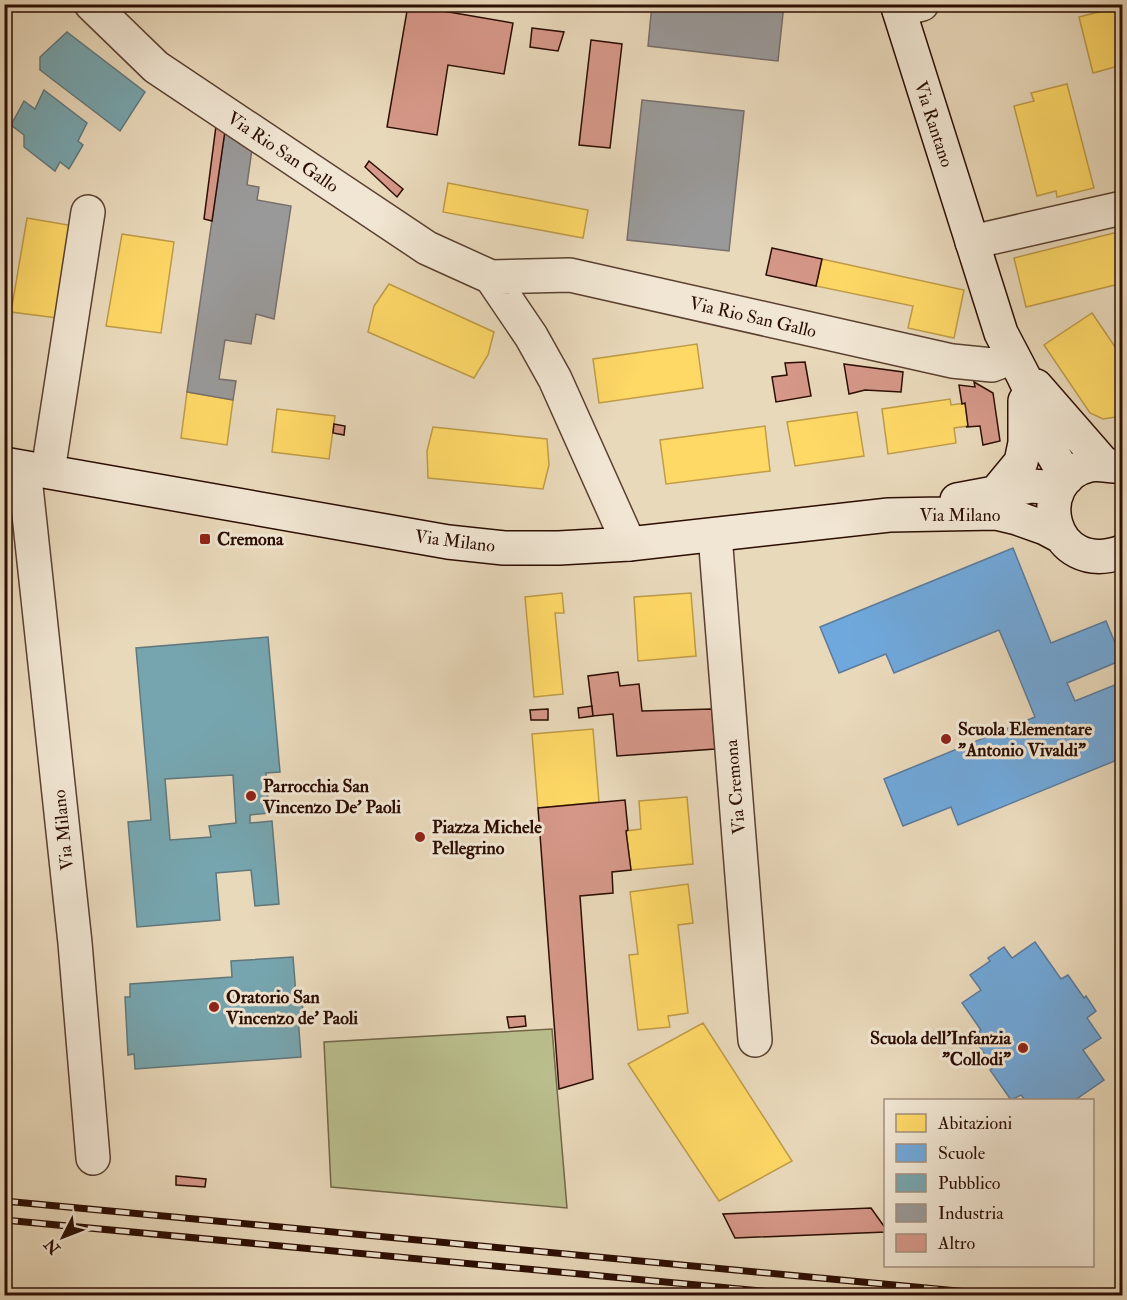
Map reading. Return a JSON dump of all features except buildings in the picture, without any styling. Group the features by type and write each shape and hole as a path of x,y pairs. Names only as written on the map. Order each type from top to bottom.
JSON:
{"street":[{"name":"Via Rio San Gallo","path":"91,4 156,67 427,248 491,277 570,275 952,362 1018,366"},
{"name":"Via Rantano","path":"906,6 972,242 1001,333 1035,400 1063,483"},
{"path":"972,242 1122,208"},
{"path":"26,468 88,212"},
{"path":"491,277 531,336 555,379 628,544"},
{"path":"996,491 1021,462 1025,443 1018,366"},
{"name":"Via Rantano","path":"1018,366 1116,467"},
{"name":"Via Milano","path":"889,515 996,491 1063,483 1078,469 1090,465 1116,467"},
{"name":"Via Milano","path":"93,1158 75,943 26,468 448,542 504,548 628,544 889,515 1006,514 1045,528 1062,537 1070,547 1081,554 1108,555 1122,576"},
{"path":"1062,537 1053,515 1054,502 1063,483"},
{"name":"Via Cremona","path":"715,535 755,1040"}],"green space":[{"path":"552,1029 567,1208 331,1187 324,1042"}],"railway":[{"path":"4,1201 1011,1296"},
{"path":"4,1220 815,1296"}],"place":[{"name":"Cremona","path":"205,539"},
{"name":"Scuola Elementare \"Antonio Vivaldi\"","path":"946,739"},
{"name":"Parrocchia San Vincenzo De' Paoli","path":"251,796"},
{"name":"Piazza Michele Pellegrino","path":"420,837"},
{"name":"Oratorio San Vincenzo de' Paoli","path":"214,1007"},
{"name":"Scuola dell'Infanzia \"Collodi\"","path":"1023,1048"}]}
